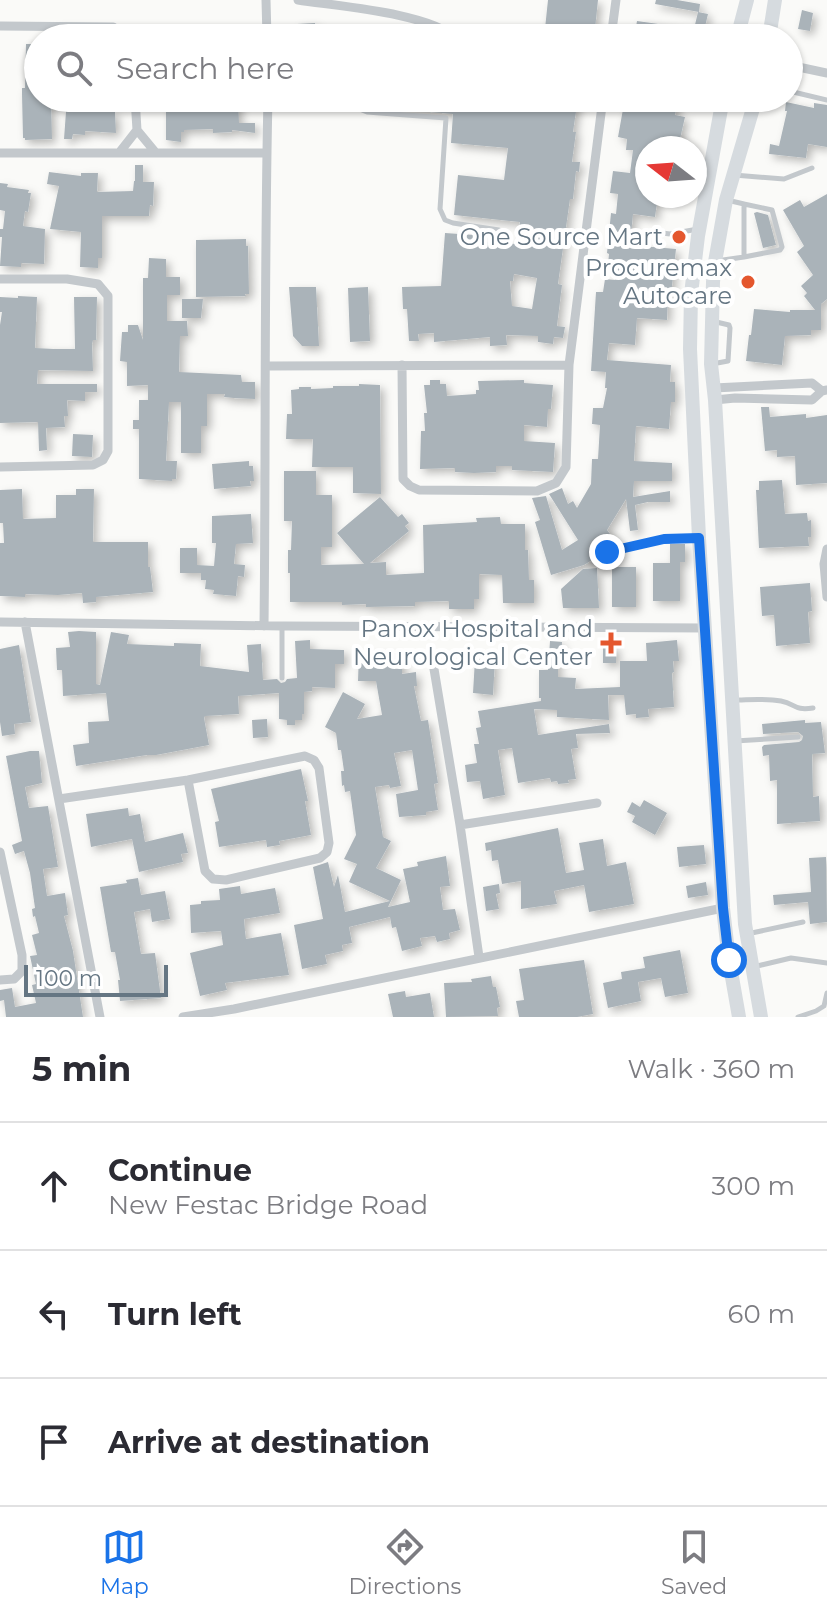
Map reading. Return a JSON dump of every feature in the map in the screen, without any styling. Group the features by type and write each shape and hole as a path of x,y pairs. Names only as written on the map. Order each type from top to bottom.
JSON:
{"main road":[{"path":"741,24 747,0"},
{"path":"771,24 775,0"},
{"path":"720,112 699,229 691,294 690,349 723,908 739,1017"},
{"path":"752,112 726,200 715,261 711,364 746,934 761,1017"}],"street":[{"path":"266,0 267,24"},
{"path":"298,0 416,18 431,24"},
{"path":"613,24 616,0"},
{"path":"0,26 24,26"},
{"path":"803,68 827,73"},
{"path":"136,112 137,130 156,153"},
{"path":"264,626 268,112"},
{"path":"402,365 403,479 410,486 419,490 537,491 556,483 566,467 569,365 601,112"},
{"path":"119,153 137,130"},
{"path":"0,153 266,153"},
{"path":"0,279 67,279 98,284 108,296 108,451 103,460 93,465 0,467"},
{"path":"267,366 569,365"},
{"path":"812,383 825,390 812,400 735,398 715,394 812,383"},
{"path":"827,549 824,564 827,597"},
{"path":"0,622 706,628"},
{"path":"25,622 100,1017"},
{"path":"433,663 479,957"},
{"path":"59,799 188,780 305,756 314,760 319,768 329,843 327,852 320,858 226,880 213,879 205,871 188,780"},
{"path":"460,825 597,803"},
{"path":"0,852 22,955 22,971 14,979 0,980"},
{"path":"183,1017 235,1013 479,957 723,908"}],"lane":[{"path":"803,94 827,100"},
{"path":"367,112 446,118 440,209 445,220 499,230"},
{"path":"733,175 784,179 812,168"},
{"path":"715,261 780,250 782,247 772,210 726,200"},
{"path":"744,204 744,257"},
{"path":"647,231 670,234 699,229"},
{"path":"605,553 664,539 699,538"},
{"path":"282,626 282,678"},
{"path":"731,700 783,701 798,709 813,708"},
{"path":"734,741 798,737"},
{"path":"746,934 803,922"},
{"path":"752,967 791,958 827,963"},
{"path":"798,1017 824,1006 827,993"}],"building":[{"path":"548,0 598,0 596,24 545,24"},
{"path":"656,0 700,4 699,12 655,4"},
{"path":"802,10 813,13 810,31 803,30 803,24 799,24"},
{"path":"698,12 708,14 706,24 695,24"},
{"path":"22,88 24,112 51,112 52,139 23,138"},
{"path":"814,103 827,105 827,147 808,144 806,158 769,154 770,144 779,146 787,112 803,112 803,106 814,108"},
{"path":"66,112 115,112 116,133 85,131 85,135 73,134 72,139 64,139"},
{"path":"166,112 239,112 239,123 255,123 255,133 184,130 181,132 181,142 166,140"},
{"path":"430,112 576,112 572,162 580,162 579,172 576,171 573,199 570,199 558,284 562,285 557,326 565,327 563,338 554,337 553,344 538,342 538,336 506,335 507,345 490,346 490,337 434,342 434,333 418,334 419,341 409,341 402,287 441,286 445,233 482,233 487,234 486,242 517,244 520,222 454,215 458,175 504,180 508,148 451,143 453,114","holes":["514,274 537,278 532,309 512,306 510,281 513,281"]},
{"path":"622,112 676,112 675,115 685,117 681,136 635,136 635,208 656,208 655,217 633,214 630,245 676,249 667,320 637,318 635,345 609,343 607,360 671,365 670,382 675,382 675,402 671,402 669,429 636,426 634,461 672,463 672,481 634,481 633,497 670,491 670,502 635,505 638,530 630,531 626,499 607,530 610,534 599,543 602,548 600,555 584,565 551,575 535,522 540,520 532,498 546,496 562,550 578,540 549,494 562,488 568,504 573,501 577,508 591,484 592,459 598,459 600,425 592,424 593,408 603,408 607,388 606,372 591,371 596,292 603,292 605,279 615,280 617,265 608,264 607,253 611,213 616,214 618,194 610,193 613,171 630,173 633,150 626,150 627,139 618,137"},
{"path":"135,165 143,165 143,182 154,182 153,206 150,205 149,216 102,216 102,258 98,258 98,268 80,267 81,232 50,229 59,186 47,184 49,172 81,176 81,173 98,173 97,192 133,191"},
{"path":"0,183 31,193 23,226 45,229 44,264 0,266 0,229 3,229 5,211 0,210"},
{"path":"827,194 827,299 821,304 821,330 811,330 811,335 785,336 782,365 746,361 754,309 790,312 815,310 804,296 807,293 801,286 813,275 797,252 804,246 783,210 800,200 804,207"},
{"path":"754,213 768,215 776,245 763,248"},
{"path":"246,239 249,294 196,297 196,240"},
{"path":"149,258 166,259 166,277 180,277 180,295 167,295 167,321 187,321 188,336 180,336 179,372 241,375 242,382 255,382 255,399 207,394 207,426 201,426 201,453 181,453 181,402 169,402 166,461 177,461 176,479 172,481 139,479 139,429 133,429 133,420 139,420 139,400 148,400 148,385 127,386 127,362 120,361 122,332 128,332 128,325 138,325 143,340 143,278 148,278"},
{"path":"289,287 316,287 319,346 302,346 293,336"},
{"path":"368,287 370,341 350,342 348,288"},
{"path":"0,297 37,297 35,348 54,349 75,349 74,297 97,297 96,340 92,344 93,371 38,370 37,384 97,384 97,392 85,392 85,401 67,400 65,427 46,428 47,450 39,451 38,422 0,423"},
{"path":"182,299 203,299 201,318 182,318"},
{"path":"430,380 440,380 440,384 446,384 447,396 476,394 478,381 524,380 524,383 553,385 547,427 524,425 524,441 555,443 553,472 512,470 512,466 496,466 496,472 474,473 455,472 455,468 420,469 421,431 425,431 424,413 427,413 424,385 430,385"},
{"path":"380,385 381,494 353,493 353,467 312,467 313,439 286,439 287,414 292,414 291,390"},
{"path":"761,407 769,407 770,417 827,415 827,483 796,485 795,456 777,457 777,450 765,451"},
{"path":"73,434 93,435 92,457 72,456"},
{"path":"249,461 249,466 253,466 254,481 250,481 251,486 214,489 212,464"},
{"path":"284,471 316,471 316,495 332,495 332,547 321,547 321,565 364,564 337,533 380,497 398,517 402,514 409,523 405,526 409,531 370,563 386,562 386,575 424,573 423,525 477,522 476,518 500,517 501,524 525,524 525,550 528,550 529,580 534,580 534,603 503,603 502,575 479,574 479,599 474,599 474,609 449,609 449,601 415,602 415,606 366,607 366,604 342,605 342,602 290,602 288,550 291,550 292,521 284,521"},
{"path":"782,480 785,514 807,513 808,521 811,520 809,546 759,548 756,490 759,490 759,481"},
{"path":"22,489 23,519 56,518 56,495 76,495 76,489 94,489 93,542 148,542 148,567 153,592 96,597 96,602 83,603 82,593 0,596 0,543 4,543 3,523 0,523 0,490"},
{"path":"251,514 253,543 236,544 234,564 245,565 244,577 238,576 236,596 213,594 214,590 205,589 206,580 201,580 201,573 180,573 180,548 197,548 197,565 214,566 216,543 212,543 212,516"},
{"path":"670,544 685,544 685,562 680,562 680,601 653,601 653,563 670,563"},
{"path":"612,567 636,567 636,607 612,607"},
{"path":"597,568 599,608 563,608 561,589 583,569"},
{"path":"810,583 810,643 776,646 774,615 762,616 760,587"},
{"path":"68,632 96,632 96,684 100,685 111,632 129,635 127,644 201,644 200,666 249,672 247,645 261,644 263,680 277,679 281,683 297,678 295,641 310,640 310,649 344,650 344,664 335,664 335,688 312,687 312,691 304,692 304,714 302,720 295,720 295,725 287,725 287,720 279,719 279,693 238,696 239,714 205,716 209,745 76,766 73,745 89,743 88,722 109,721 106,693 63,696 62,670 57,670 56,648 70,647"},
{"path":"677,640 679,661 673,661 672,673 674,707 648,709 649,717 636,718 636,714 626,715 624,695 608,695 609,720 557,717 557,710 534,709 538,735 609,724 610,733 576,734 578,748 571,749 576,779 558,784 557,781 551,782 550,778 518,783 512,748 498,750 505,795 483,799 480,781 467,782 465,765 477,763 474,744 479,744 476,728 481,727 478,711 541,701 539,670 548,670 550,641 562,642 558,677 576,678 575,689 620,687 620,661 647,661 646,643"},
{"path":"19,645 31,722 14,724 15,734 2,736 0,649"},
{"path":"603,646 616,646 616,663 603,663"},
{"path":"359,652 402,653 402,674 416,672 417,686 414,686 421,721 428,720 438,783 434,784 438,810 426,812 426,815 399,817 396,794 418,790 412,750 394,753 401,786 375,787 383,837 391,841 376,868 401,880 388,907 410,902 403,869 418,866 417,862 446,856 450,886 440,887 443,910 455,909 460,930 449,933 450,939 437,942 435,936 420,938 422,946 402,951 390,917 349,927 352,943 342,945 343,951 325,955 327,964 302,969 294,925 323,919 313,867 328,862 334,887 338,875 345,912 390,901 349,882 357,864 344,859 356,835 350,791 345,792 342,786 341,771 344,771 336,733 325,727 343,692 365,704 357,719 382,715 376,681 358,681"},
{"path":"475,659 495,660 493,695 473,693"},
{"path":"267,719 268,737 253,738 252,720"},
{"path":"805,720 805,723 821,722 825,753 812,754 813,797 819,796 820,821 777,824 777,780 770,781 769,755 763,756 762,747 799,742 803,736 798,732 763,734 762,724"},
{"path":"39,751 42,783 25,787 29,808 48,806 58,867 43,869 47,896 65,893 68,915 64,916 83,1017 6,1017 4,1000 0,1001 0,990 12,988 15,1007 36,1003 32,985 36,984 30,956 37,955 32,935 39,933 33,917 32,909 35,908 24,851 15,854 12,845 22,841 6,756"},
{"path":"301,769 311,835 279,841 280,845 267,847 266,840 219,847 215,822 219,821 211,789"},
{"path":"644,800 667,813 655,835 632,822 635,816 627,812 632,802 640,807"},
{"path":"128,808 129,816 140,814 145,842 183,833 188,853 181,854 183,862 139,872 132,839 91,847 86,814"},
{"path":"558,828 566,873 584,870 579,843 603,839 607,866 626,862 634,904 589,912 584,885 554,891 557,904 521,909 521,881 502,884 498,860 492,861 491,850 486,851 485,843"},
{"path":"704,845 706,864 679,867 677,847"},
{"path":"826,857 827,922 810,924 808,902 774,905 773,895 811,892 809,858"},
{"path":"138,878 141,895 165,891 170,919 152,922 150,909 134,912 141,954 155,953 161,998 120,1001 120,980 115,952 111,952 100,887"},
{"path":"706,882 708,895 688,898 686,886"},
{"path":"499,884 500,893 496,894 499,909 486,911 483,887"},
{"path":"240,886 241,894 275,888 280,913 244,919 246,939 281,933 289,975 225,983 227,990 200,996 190,953 223,945 221,931 191,933 190,905 220,900 219,889"},
{"path":"680,950 688,993 665,997 661,978 638,982 641,1001 608,1008 603,983 622,979 621,972 645,968 643,957"},
{"path":"584,960 593,1014 519,1017 516,1001 524,1000 519,969"},
{"path":"491,976 500,1007 497,1008 498,1016 446,1017 444,983 472,982 471,979"},
{"path":"405,991 406,997 430,993 434,1017 393,1017 388,994"}],"place":[{"name":"One Source Mart","path":"679,237"},
{"name":"Procuremax Autocare","path":"748,282"},
{"name":"Panox Hospital and Neurological Center","path":"611,643"}],"route":[{"path":"607,552 664,539 699,538 729,960"}]}
